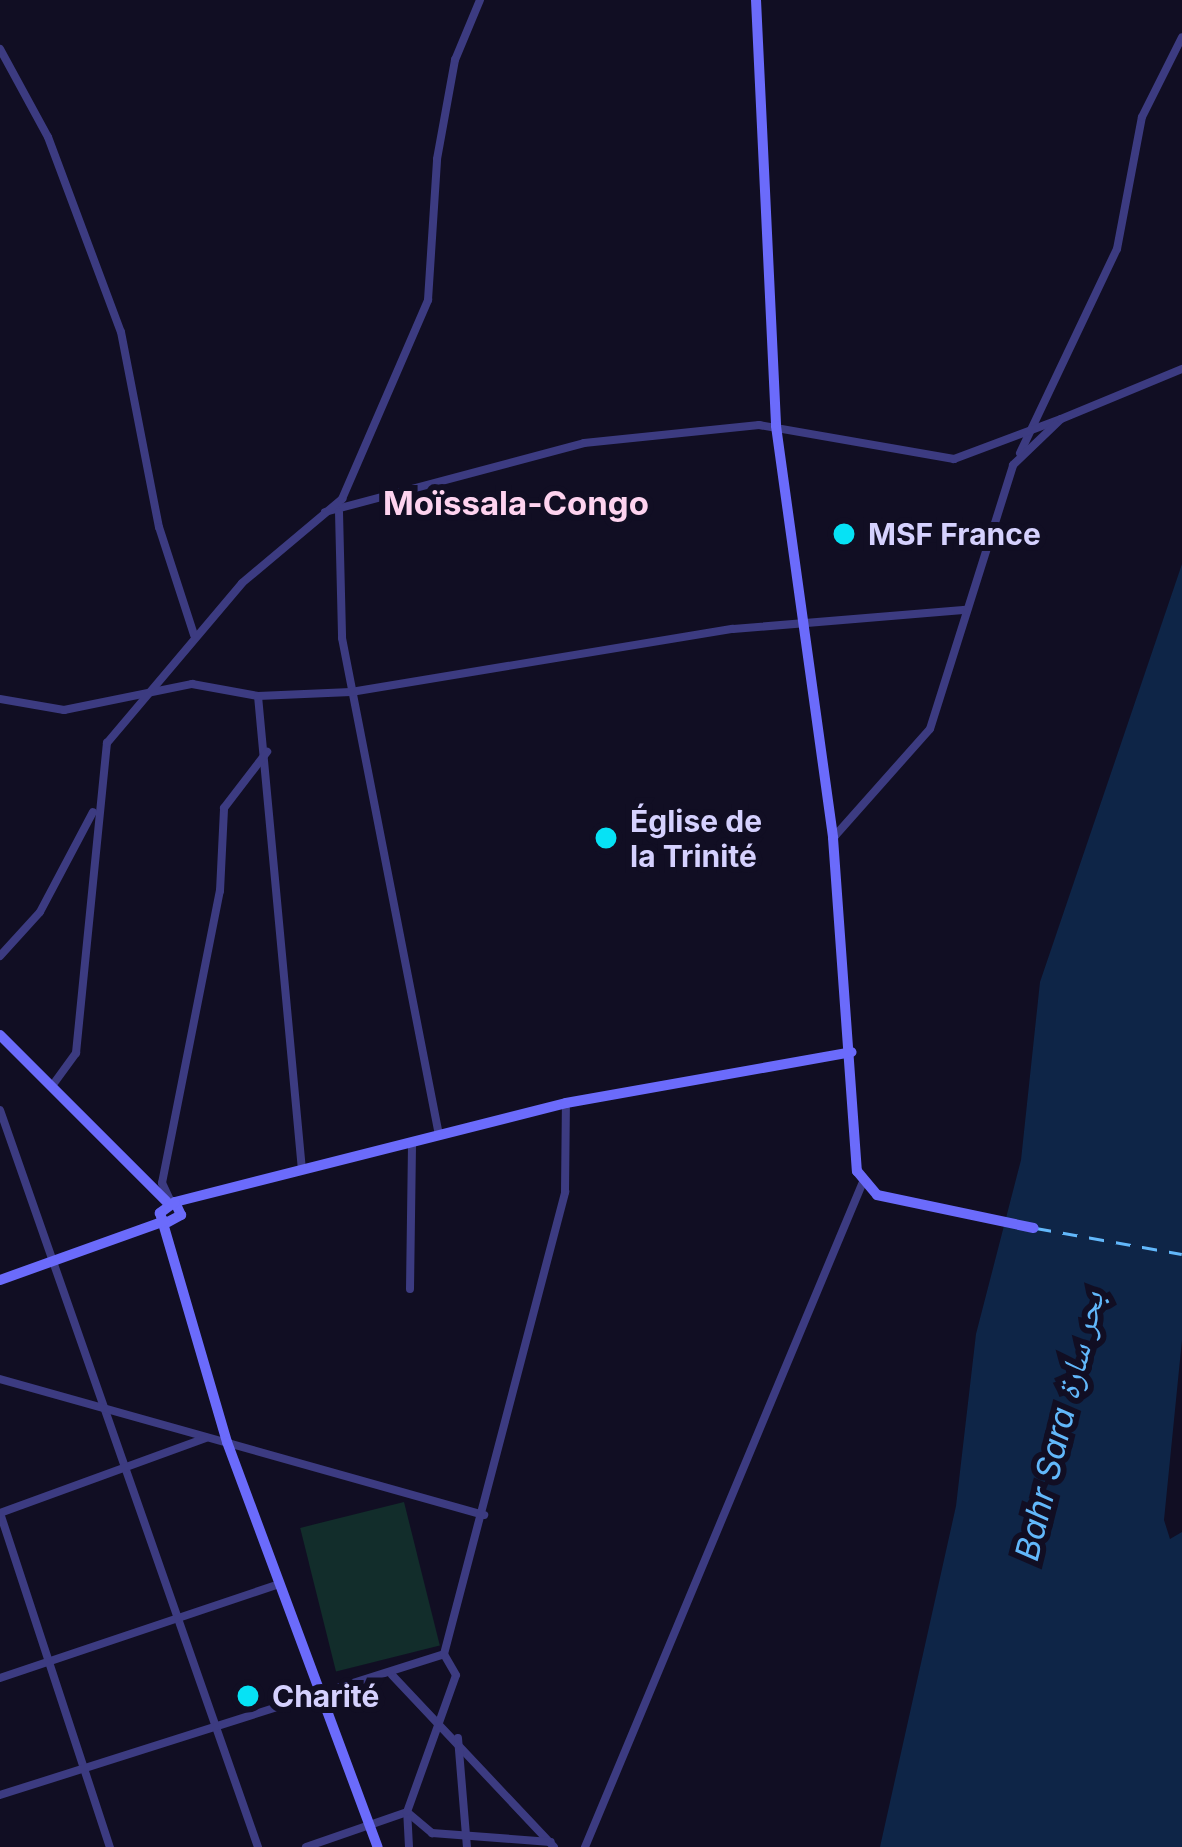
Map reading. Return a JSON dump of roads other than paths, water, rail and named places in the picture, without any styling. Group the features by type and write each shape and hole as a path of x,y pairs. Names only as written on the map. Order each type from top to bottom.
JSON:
{"main road":[{"path":"756,0 776,426 833,838 862,1184 1034,1228"},
{"path":"0,1035 170,1202"},
{"path":"170,1202 566,1103 851,1052"},
{"path":"170,1202 166,1222 227,1442 279,1584 326,1686 377,1847"},
{"path":"0,1280 166,1222"}],"street":[{"path":"440,1135 351,692 338,513 428,300 437,159 455,60 480,0"},
{"path":"833,838 930,728 1013,465 1030,435 1044,385 1117,249 1142,117 1182,37"},
{"path":"0,49 49,137 122,332 159,527 194,635"},
{"path":"324,512 338,513 562,446 776,426 954,459 1030,435 1182,369"},
{"path":"1013,465 1060,419"},
{"path":"52,1086 76,1053 97,806 107,743 194,635 342,499"},
{"path":"0,699 64,710 149,688 258,695 351,692 802,622 966,610"},
{"path":"258,695 267,750 302,1169"},
{"path":"170,1202 162,1184 220,891 224,808 267,750"},
{"path":"0,956 40,912 97,806"},
{"path":"409,1847 407,1812 444,1721 456,1675 444,1654 565,1192 566,1103"},
{"path":"0,1110 5,1142 104,1404 171,1620 258,1847"},
{"path":"410,1289 412,1143"},
{"path":"585,1847 862,1184"},
{"path":"0,1379 104,1404 206,1438 484,1515"},
{"path":"110,1847 86,1768 45,1664 0,1513 206,1438"},
{"path":"0,1678 279,1584"},
{"path":"0,1795 326,1686 392,1675 444,1654"},
{"path":"392,1675 444,1721 553,1845"},
{"path":"458,1736 467,1847"},
{"path":"307,1847 373,1831 407,1812"},
{"path":"407,1812 432,1833 553,1845"}],"water":[{"name":"Bahr Sara بحر سارة","path":"1182,564 1182,1340 1164,1520 1170,1539 1182,1532 1182,1847 880,1847 956,1506 976,1334 1021,1160 1040,982"}],"place":[{"name":"MSF France","path":"844,534"},
{"name":"Église de la Trinité","path":"606,838"},
{"name":"Charité","path":"248,1696"}],"district":[{"name":"Moïssala-Congo","path":"516,504"}]}
